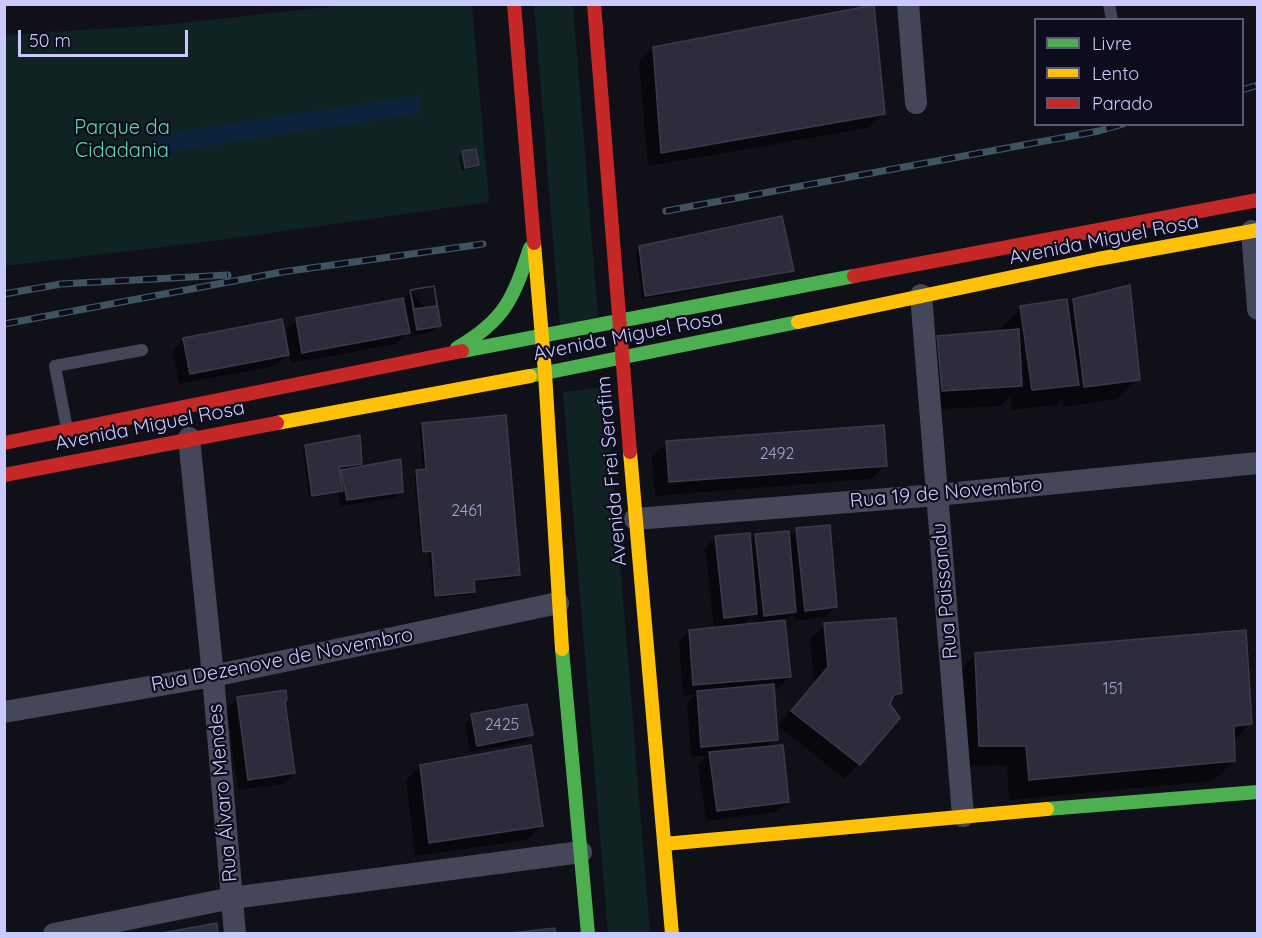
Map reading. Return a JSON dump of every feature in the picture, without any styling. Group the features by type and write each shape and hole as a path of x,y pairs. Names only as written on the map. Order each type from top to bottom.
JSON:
{"main road":[{"path":"514,4 545,373 558,603 588,933"},
{"name":"Avenida Frei Serafim","path":"594,4 618,320 672,933"},
{"name":"Avenida Miguel Rosa","path":"4,443 618,320 1257,200"},
{"name":"Avenida Miguel Rosa","path":"4,475 189,438 622,358 921,295 1255,231"},
{"path":"442,357 473,340 501,316 515,291 533,238"},
{"path":"664,844 1257,792"}],"street":[{"path":"908,4 916,103"},
{"path":"1255,231 1257,309"},
{"name":"Rua Paissandu","path":"921,295 963,816"},
{"name":"Rua Álvaro Mendes","path":"189,438 213,676 235,933"},
{"name":"Rua 19 de Novembro","path":"635,519 937,495 1257,463"},
{"name":"Rua Dezenove de Novembro","path":"4,712 213,676 558,603"},
{"path":"54,933 232,898 581,852"}],"lane":[{"path":"67,431 55,366 141,350"}],"green space":[{"name":"Parque da Cidadania","path":"346,5 472,5 489,202 220,240 5,266 5,35 164,25"},
{"path":"534,5 573,5 598,317 560,325"},
{"path":"606,387 650,933 608,933 563,392"}],"water":[{"path":"419,95 422,113 157,154 154,135"}],"building":[{"path":"874,5 885,114 661,153 653,47"},
{"path":"476,149 479,165 465,168 462,151"},
{"path":"782,216 794,271 645,296 639,246"},
{"path":"1130,285 1140,380 1084,387 1073,299"},
{"path":"434,286 441,326 417,330 410,290"},
{"path":"434,286 437,306 414,309 410,290"},
{"path":"403,298 410,333 302,353 296,318"},
{"path":"1067,299 1079,385 1032,390 1020,306"},
{"path":"282,319 289,355 190,374 183,338"},
{"path":"1019,329 1022,386 942,391 937,336"},
{"path":"506,415 520,575 474,580 475,592 435,596 432,551 423,552 416,470 426,469 422,423"},
{"path":"884,425 887,466 669,482 666,441"},
{"path":"360,435 362,464 339,467 343,491 312,496 305,445"},
{"path":"401,459 403,492 347,500 341,470"},
{"path":"830,525 837,607 805,611 796,528"},
{"path":"789,531 796,612 764,616 755,534"},
{"path":"750,533 757,614 724,618 715,536"},
{"path":"896,618 902,693 894,695 890,704 900,718 860,765 791,711 828,667 824,623"},
{"path":"785,620 791,677 693,685 689,630"},
{"path":"1246,630 1252,724 1234,726 1235,761 1029,780 1026,746 979,746 975,653"},
{"path":"774,684 778,740 701,747 697,691"},
{"path":"286,690 287,700 285,701 295,773 248,780 237,697"},
{"path":"527,704 533,735 477,746 471,714"},
{"path":"531,745 543,826 429,843 420,765"},
{"path":"783,745 789,802 717,811 709,752"},
{"path":"217,923 218,934 156,934"},
{"path":"555,928 556,934 502,934"}],"railway":[{"path":"1244,89 1258,85"},
{"path":"666,211 1116,126"},
{"path":"4,324 282,272 483,244"},
{"path":"4,294 61,284 228,275"}],"traffic: fast":[{"path":"457,348 497,318 512,295 530,248"},
{"path":"462,351 854,276"},
{"path":"530,376 798,322"},
{"path":"562,649 588,934"},
{"path":"1047,809 1258,792"}],"traffic: slow":[{"path":"798,322 1098,259 1258,230"},
{"path":"534,243 545,373 562,649"},
{"path":"277,423 530,376"},
{"path":"630,452 672,934"},
{"path":"664,844 1047,809"}],"traffic: jam":[{"path":"514,4 534,243"},
{"path":"594,4 630,452"},
{"path":"854,276 1258,200"},
{"path":"4,443 462,351"},
{"path":"4,475 277,423"}]}
